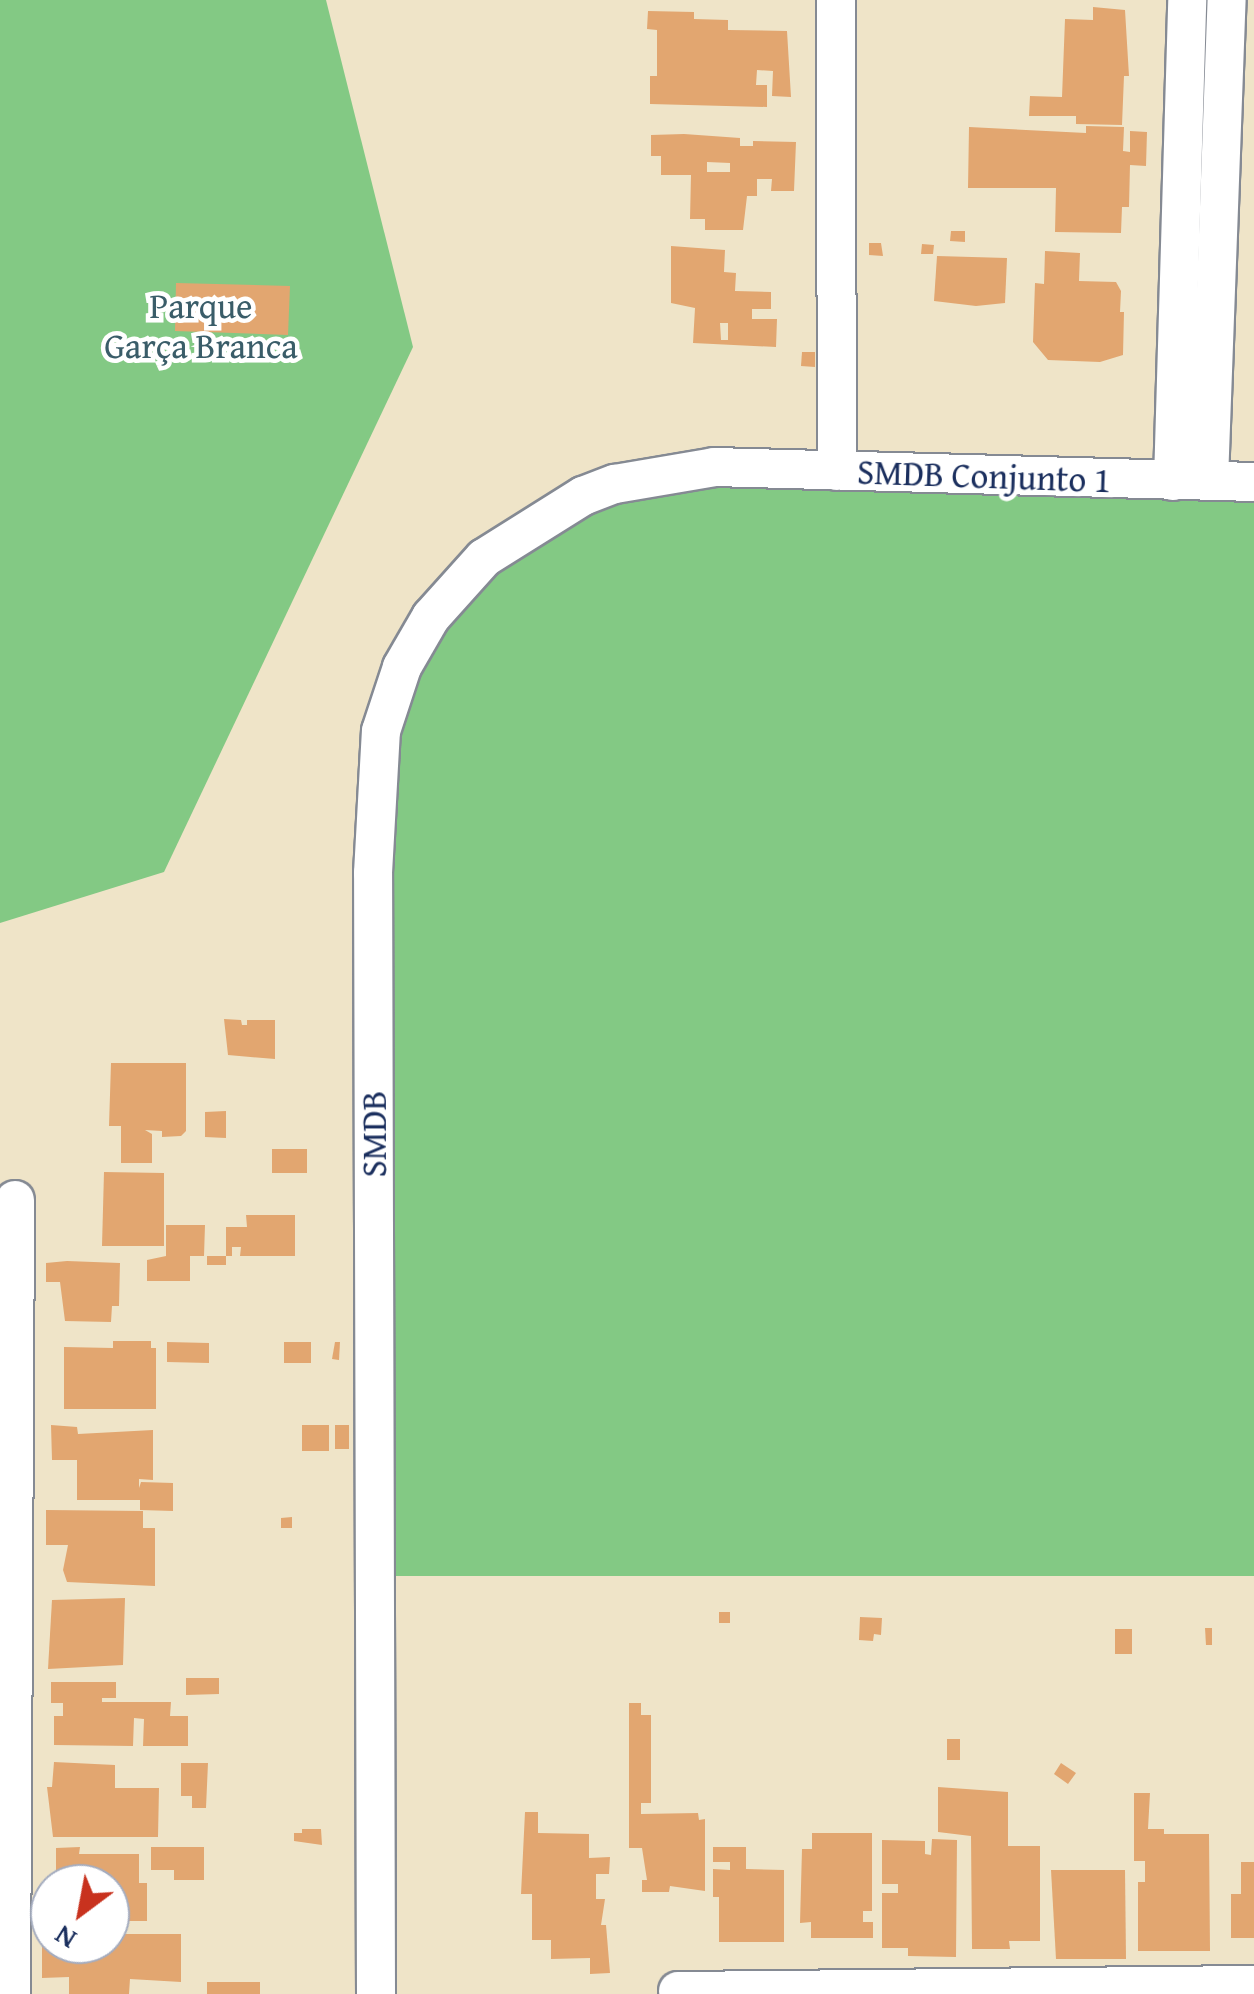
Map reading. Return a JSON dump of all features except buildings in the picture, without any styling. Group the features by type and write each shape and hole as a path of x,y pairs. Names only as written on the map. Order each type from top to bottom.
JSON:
{"street":[{"path":"836,0 837,471"},
{"path":"1187,0 1191,481"},
{"path":"1191,481 1227,0"},
{"name":"SMDB Conjunto 1","path":"714,467 1254,482"},
{"name":"SMDB","path":"376,1994 373,873 381,731 402,667 431,617 484,558 583,496 615,484 714,467"},
{"path":"11,1994 15,1200"},
{"path":"678,1990 1254,1985"}],"green space":[{"name":"Parque Garça Branca","path":"0,0 326,0 413,347 164,872 0,923"},
{"path":"1254,483 1254,1576 375,1576 381,731 431,617 615,484"}]}
